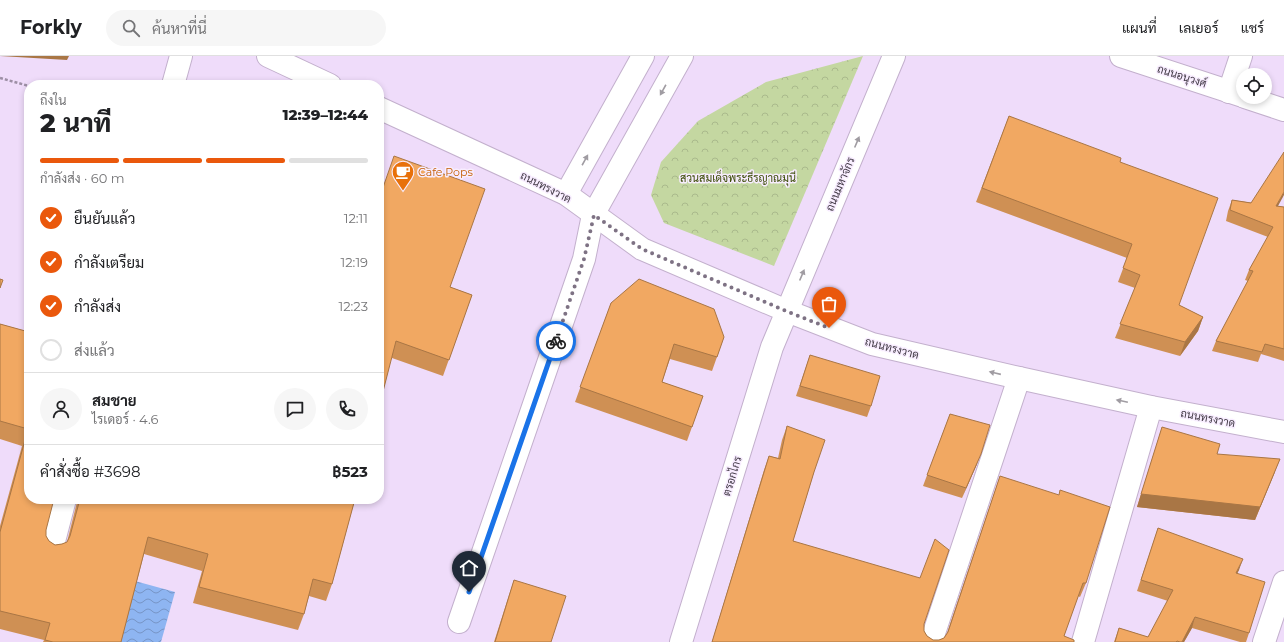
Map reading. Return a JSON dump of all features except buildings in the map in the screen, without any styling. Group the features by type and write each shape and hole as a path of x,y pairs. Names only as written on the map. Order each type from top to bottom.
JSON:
{"street":[{"path":"174,80 181,56"},
{"path":"268,56 319,80"},
{"path":"566,194 643,56"},
{"path":"459,622 584,259 594,215 682,56"},
{"name":"ถนนมหาจักร","path":"786,311 894,56"},
{"name":"ถนนอนุวงศ์","path":"1121,56 1236,94"},
{"path":"1240,68 1241,56"},
{"name":"ถนนอนุวงศ์","path":"1266,104 1284,110"},
{"name":"ถนนทรงวาด","path":"384,110 566,194 642,249 786,311 872,344 1151,407 1284,432"},
{"name":"ตรอกไกร","path":"681,642 770,354 786,311"},
{"path":"931,642 1019,378"},
{"path":"1083,642 1151,407"},
{"path":"52,550 64,504"},
{"path":"1264,642 1284,582"}],"path":[{"path":"0,78 24,85"}],"green space":[{"name":"สวนสมเด็จพระธีรญาณมุนี","path":"863,56 774,266 664,223 651,195 661,162 698,121 766,82"}],"water":[{"path":"135,581 175,592 161,642 119,642"}],"way so far":[{"path":"556,341 584,259 594,215 642,249 829,328"}],"place":[{"name":"Cafe Pops","path":"403,192"}],"route":[{"path":"469,592 556,341"}]}
